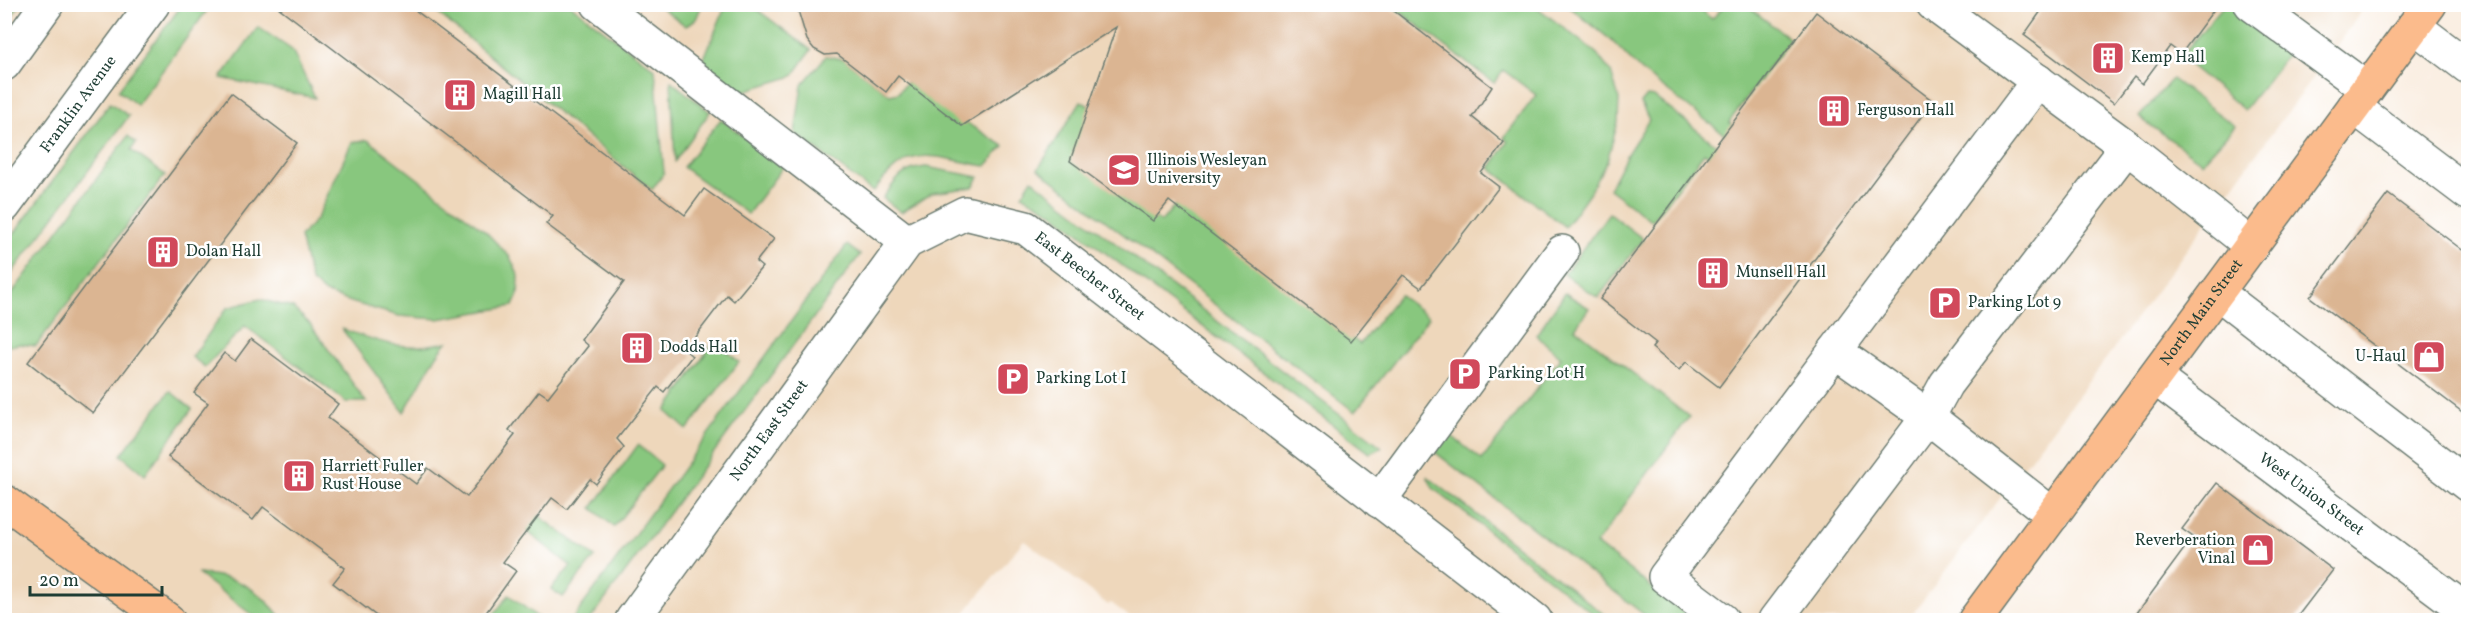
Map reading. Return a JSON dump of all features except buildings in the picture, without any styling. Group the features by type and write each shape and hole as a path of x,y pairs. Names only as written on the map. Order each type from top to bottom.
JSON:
{"main road":[{"name":"North Main Street","path":"1975,621 2422,15"},
{"path":"4,501 168,621"}],"street":[{"path":"4,64 47,4"},
{"name":"Franklin Avenue","path":"4,206 153,4"},
{"path":"598,4 907,242"},
{"path":"1933,4 2127,147 2252,246"},
{"path":"2251,4 2469,193"},
{"path":"2422,15 2469,68"},
{"path":"1722,621 1665,577 2038,81"},
{"path":"1775,621 1928,417 1946,384 2127,147"},
{"name":"East Beecher Street","path":"907,242 965,213 1026,228 1535,621"},
{"name":"North East Street","path":"638,618 907,242"},
{"path":"1379,501 1562,252"},
{"path":"2218,293 2469,484"},
{"path":"1835,351 1928,417 2053,515"},
{"name":"West Union Street","path":"2155,378 2469,612"}],"shaded area":[{"name":"Illinois Wesleyan University","path":"4,5 2366,5 2123,336 1908,620 1134,620 1111,603 1108,605 1024,540 959,620 5,620"}],"green space":[{"path":"4,5 20,5 5,25"},
{"path":"182,5 211,5 137,105 118,90"},
{"path":"428,5 571,5 655,69 664,173 652,190"},
{"path":"658,5 702,5 696,19 686,26"},
{"path":"726,5 751,5 811,50 793,76 741,92 702,63"},
{"path":"1391,5 1534,5 1595,52 1611,72 1619,99 1618,122 1607,161 1589,193 1565,227 1490,168 1508,142 1504,138 1536,95 1503,70 1494,83"},
{"path":"1567,5 1694,5 1712,19 1725,5 1746,5 1790,39 1729,122 1735,129 1729,138 1640,70 1612,41"},
{"path":"2224,5 2240,5 2295,45 2244,110 2180,57"},
{"path":"258,27 292,50 315,98 221,78"},
{"path":"826,56 844,59 890,95 898,93 909,79 973,127 1004,146 986,166 936,157 923,156 911,159 886,176 873,192 795,133 802,85"},
{"path":"2172,79 2235,126 2202,162 2139,117"},
{"path":"671,81 710,112 675,161"},
{"path":"1647,96 1654,97 1720,148 1713,158 1704,153 1652,221 1609,189 1627,154 1649,120 1641,103"},
{"path":"1081,101 1092,108 1074,158 1161,222 1188,189 1187,213 1360,344 1399,295 1429,317 1355,412 1038,169"},
{"path":"110,103 129,116 5,282 5,246"},
{"path":"721,119 783,167 748,214 683,167"},
{"path":"128,136 136,143 131,150 165,175 36,346 19,344 5,347 5,303"},
{"path":"368,140 485,231 510,257 519,277 518,295 513,306 438,319 399,316 325,293 311,281 300,237 317,218 352,142"},
{"path":"926,167 979,177 973,187 933,193 901,212 883,198 900,176 911,170"},
{"path":"1032,179 1382,447 1370,453 1050,211 1022,195"},
{"path":"1609,213 1643,239 1598,298 1564,274"},
{"path":"847,245 860,255 590,620 572,620"},
{"path":"1565,293 1589,308 1575,328 1689,417 1596,544 1694,620 1651,620 1435,452 1449,434 1482,460 1561,357 1536,335"},
{"path":"260,299 293,308 310,324 366,402 346,402 245,326 205,367 192,357 227,308"},
{"path":"342,329 382,342 405,346 447,342 429,367 404,412"},
{"path":"715,340 739,362 687,430 666,411"},
{"path":"170,391 192,409 145,475 121,455"},
{"path":"638,445 662,465 614,527 592,508"},
{"path":"1427,476 1611,620 1601,620 1433,488"},
{"path":"509,494 595,557 563,597 551,589 571,566 500,510"},
{"path":"198,574 224,577 246,586 265,600 283,620 259,620"},
{"path":"509,595 541,620 489,620"}],"place":[{"name":"Kemp Hall","path":"2108,58"},
{"name":"Magill Hall","path":"460,95"},
{"name":"Ferguson Hall","path":"1834,111"},
{"name":"Illinois Wesleyan University","path":"1124,170"},
{"name":"Dolan Hall","path":"163,252"},
{"name":"Munsell Hall","path":"1713,273"},
{"name":"Parking Lot 9","path":"1945,303"},
{"name":"Dodds Hall","path":"637,348"},
{"name":"U-Haul","path":"2429,357"},
{"name":"Parking Lot H","path":"1465,374"},
{"name":"Parking Lot I","path":"1013,379"},
{"name":"Harriett Fuller Rust House","path":"299,476"},
{"name":"Reverberation Vinal","path":"2258,550"}]}
